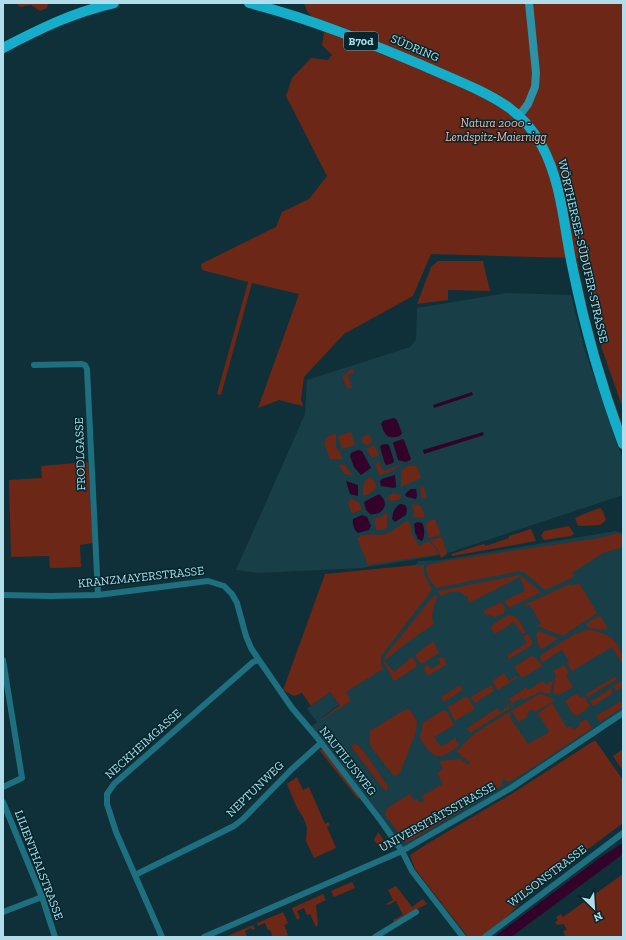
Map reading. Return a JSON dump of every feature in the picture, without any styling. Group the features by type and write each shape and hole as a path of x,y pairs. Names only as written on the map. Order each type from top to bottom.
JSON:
{"main road":[{"path":"3,48 43,27 95,7 114,3"},
{"name":"SÜDRING","path":"249,3 287,14 394,53 471,86 509,108 519,116"},
{"path":"519,116 528,104 535,87 536,73 529,3"},
{"name":"WÖRTHERSEE-SÜDUFER-STRASSE","path":"519,116 541,144 551,167 560,200 580,302 596,360 623,444"}],"street":[{"name":"FRODLGASSE","path":"34,365 82,364 85,365 87,369 98,595"},
{"name":"KRANZMAYERSTRASSE","path":"3,595 98,595 208,581 224,586 230,592"},
{"name":"NAUTILUSWEG","path":"230,592 237,603 246,636 251,648 259,660 292,708 368,804 402,851 412,871 463,937"},
{"path":"3,660 22,778 3,787"},
{"name":"NECKHEIMGASSE","path":"162,937 116,832 106,799 108,789 252,662 259,660"},
{"name":"UNIVERSITÄTSSTRASSE","path":"204,937 402,851 511,788 623,713"},
{"name":"NEPTUNWEG","path":"135,875 234,826 243,819 292,769 321,743"},
{"name":"LILIENTHALSTRASSE","path":"3,802 42,897 55,937"},
{"name":"WILSONSTRASSE","path":"485,937 623,833"},
{"path":"3,912 42,897"},
{"path":"375,937 416,912"}],"shaded area":[{"path":"507,293 571,295 585,351 623,460 623,495 442,555 361,568 260,573 236,570 305,414 307,380 410,347 416,340 417,308"},
{"path":"472,392 473,395 434,408 433,405"},
{"path":"394,418 397,420 402,433 400,436 390,437 384,432 381,424 383,421"},
{"path":"483,432 484,435 424,454 423,450"},
{"path":"403,439 411,459 406,462 398,460 393,443"},
{"path":"381,445 389,445 394,461 393,463 387,465 385,464 380,447"},
{"path":"358,450 362,451 371,468 361,475 354,467 350,456 351,453"},
{"path":"395,475 396,487 381,486 380,481 382,479"},
{"path":"346,481 358,485 358,496 350,494"},
{"path":"411,489 416,489 416,499 405,495"},
{"path":"379,494 383,498 385,505 384,508 379,513 370,514 366,510 364,502"},
{"path":"400,504 405,505 407,509 406,515 395,522 392,519 393,512"},
{"path":"362,515 367,517 371,526 369,530 358,533 355,531 353,519"},
{"path":"417,522 422,523 424,527 422,541 418,539 415,532 414,524"},
{"path":"616,531 623,533 623,713 511,788 402,851 309,728 317,722 307,709 330,692 340,704 320,719 351,701 345,692 418,561 441,560"},
{"path":"623,843 623,854 511,937 494,937 601,857"}],"green space":[{"path":"15,3 48,3 47,8 40,11 31,5 20,7"},
{"name":"Natura 2000 - Lendspitz-Maiernigg","path":"304,3 623,3 623,409 602,349 581,258 577,258 596,343 623,426 623,432 595,348 574,258 431,254 413,296 344,334 304,377 301,399 303,406 279,400 258,408 299,294 252,283 221,395 217,394 248,282 202,270 201,264 276,227 282,212 309,199 327,176 286,96 292,78 311,58 328,60 332,55 322,45 324,32 307,11"},
{"path":"438,261 483,261 490,291 448,290 448,300 417,304 431,267"},
{"path":"352,368 354,372 348,376 352,388 347,388 343,376"},
{"path":"351,432 355,445 342,449 338,436"},
{"path":"334,434 336,435 336,447 342,456 342,459 330,459 324,443 327,437"},
{"path":"365,435 369,435 371,436 371,444 365,445 362,442 362,438"},
{"path":"374,445 379,455 372,458 367,449"},
{"path":"378,460 385,471 401,465 388,473 380,475 377,470 376,463"},
{"path":"88,462 93,543 80,545 81,567 50,568 49,556 11,557 9,480 42,478 41,466"},
{"path":"344,464 353,475 344,474 339,465"},
{"path":"408,466 417,466 421,478 401,487 401,470"},
{"path":"369,477 374,480 376,485 375,489 369,494 363,496 363,485"},
{"path":"423,485 427,498 423,499 421,496 420,487"},
{"path":"393,493 401,495 400,500 390,501 387,497"},
{"path":"350,499 358,502 362,510 352,514 348,503"},
{"path":"412,504 420,505 425,515 424,518 413,517 414,513"},
{"path":"600,508 603,511 606,520 600,525 578,526 575,518"},
{"path":"387,512 387,527 385,530 376,530 374,519 383,516"},
{"path":"435,519 441,535 428,538 426,526 428,521"},
{"path":"408,521 410,523 412,534 419,546 429,541 439,554 368,565 357,538 371,534 388,533"},
{"path":"569,526 574,534 571,536 544,540 541,536 544,531"},
{"path":"531,529 536,541 452,556 451,554 484,544 486,546 509,538 509,536"},
{"path":"618,533 623,535 623,547 603,553 572,573 574,577 545,590 525,573 520,571 436,588 428,577 426,571 427,565 451,560 599,538"},
{"path":"442,537 447,554 441,558 437,548 430,540"},
{"path":"424,565 424,574 432,590 381,656 383,669 346,692 351,701 317,722 340,705 330,692 311,706 302,693 294,696 283,690 325,574"},
{"path":"520,575 541,592 509,608 504,601 525,591 520,577 469,603 467,596 459,592 450,592 441,596 438,591"},
{"path":"579,583 597,613 563,636 537,626 541,624 530,605 526,607 526,604 570,584 572,586"},
{"path":"435,594 437,598 432,615 434,624 384,661 385,656"},
{"path":"501,602 505,608 504,613 495,617 485,614 483,611"},
{"path":"508,615 517,618 526,632 522,634 514,622 495,634 491,628 492,625"},
{"path":"598,616 601,617 607,627 606,630 588,628 587,623"},
{"path":"586,630 607,635 613,639 620,650 623,665 612,647 572,671 567,663 569,661 562,650 542,663 540,657 541,655 575,634"},
{"path":"539,631 557,639 542,649 539,647 536,634"},
{"path":"528,634 533,642 531,646 509,659 507,655 527,643 523,637"},
{"path":"433,641 439,653 423,663 420,663 415,655"},
{"path":"531,656 536,658 542,666 522,678 514,667"},
{"path":"412,657 417,664 415,668 394,681 384,661 394,672"},
{"path":"441,657 444,658 447,664 428,676 424,671 425,667 428,665 431,669 440,663 438,659"},
{"path":"564,665 569,673 566,676 573,687 561,694 553,694 556,676 553,671"},
{"path":"504,673 509,681 516,676 517,678 498,690 492,681"},
{"path":"616,676 617,679 588,697 586,694"},
{"path":"553,680 550,694 540,692 523,700 522,698 512,703 509,699 526,687 528,690 543,681 546,685"},
{"path":"623,680 623,687 616,691 613,686"},
{"path":"460,685 463,690 444,702 441,697"},
{"path":"491,685 494,691 475,703 471,697"},
{"path":"610,688 613,693 593,706 590,701 593,699 594,700"},
{"path":"577,693 580,698 584,696 590,706 579,715 574,716 565,701"},
{"path":"539,694 550,697 554,701 537,711 533,711 532,709 528,712 529,714 526,715 527,717 519,722 511,711"},
{"path":"467,696 475,709 455,721 448,707"},
{"path":"623,700 623,707 600,722 596,716"},
{"path":"505,701 510,708 470,733 467,728 498,708 500,712 508,707"},
{"path":"552,703 567,728 571,726 574,730 579,726 579,723 586,719 592,728 509,782 502,779 503,785 406,843 385,815 387,808 410,794 414,801 417,799 420,803 424,800 422,796 443,784 437,773 443,769 439,761 460,759 469,765 470,762 462,757 457,751 474,734 509,712 511,714 509,716 528,744 548,733 549,731 537,714"},
{"path":"408,708 417,720 416,732 400,773 393,775 371,747 370,731"},
{"path":"443,710 447,712 454,725 434,737 441,747 455,738 459,745 442,756 437,756 429,751 420,738 423,723"},
{"path":"595,740 623,780 623,823 517,902 519,904 510,914 482,937 468,937 415,869 410,855 513,793"},
{"path":"356,744 362,749 388,786 386,792 352,748 352,745"},
{"path":"319,749 323,750 360,798 358,799"},
{"path":"623,749 623,771 613,756"},
{"path":"297,777 303,790 309,787 325,824 328,822 330,825 327,827 336,848 314,858 306,841 307,827 287,784"},
{"path":"378,832 390,849 383,852 374,840"},
{"path":"623,874 623,937 566,937 563,931 567,930 564,924 557,925 555,922 558,920 556,917 561,914 563,917"},
{"path":"352,882 355,888 334,897 331,891"},
{"path":"396,886 412,907 423,899 427,904 394,922 393,920 403,915 396,901 388,905 386,904 393,900 388,890"},
{"path":"323,894 326,900 316,905 318,925 316,927 310,914 307,915 304,908 297,911 300,918 297,920 292,908"},
{"path":"283,912 288,923 284,925 288,935 284,937 273,937 265,923 258,926 257,923"},
{"path":"253,925 255,929 252,930 251,928 245,931 247,937 225,937"}]}
